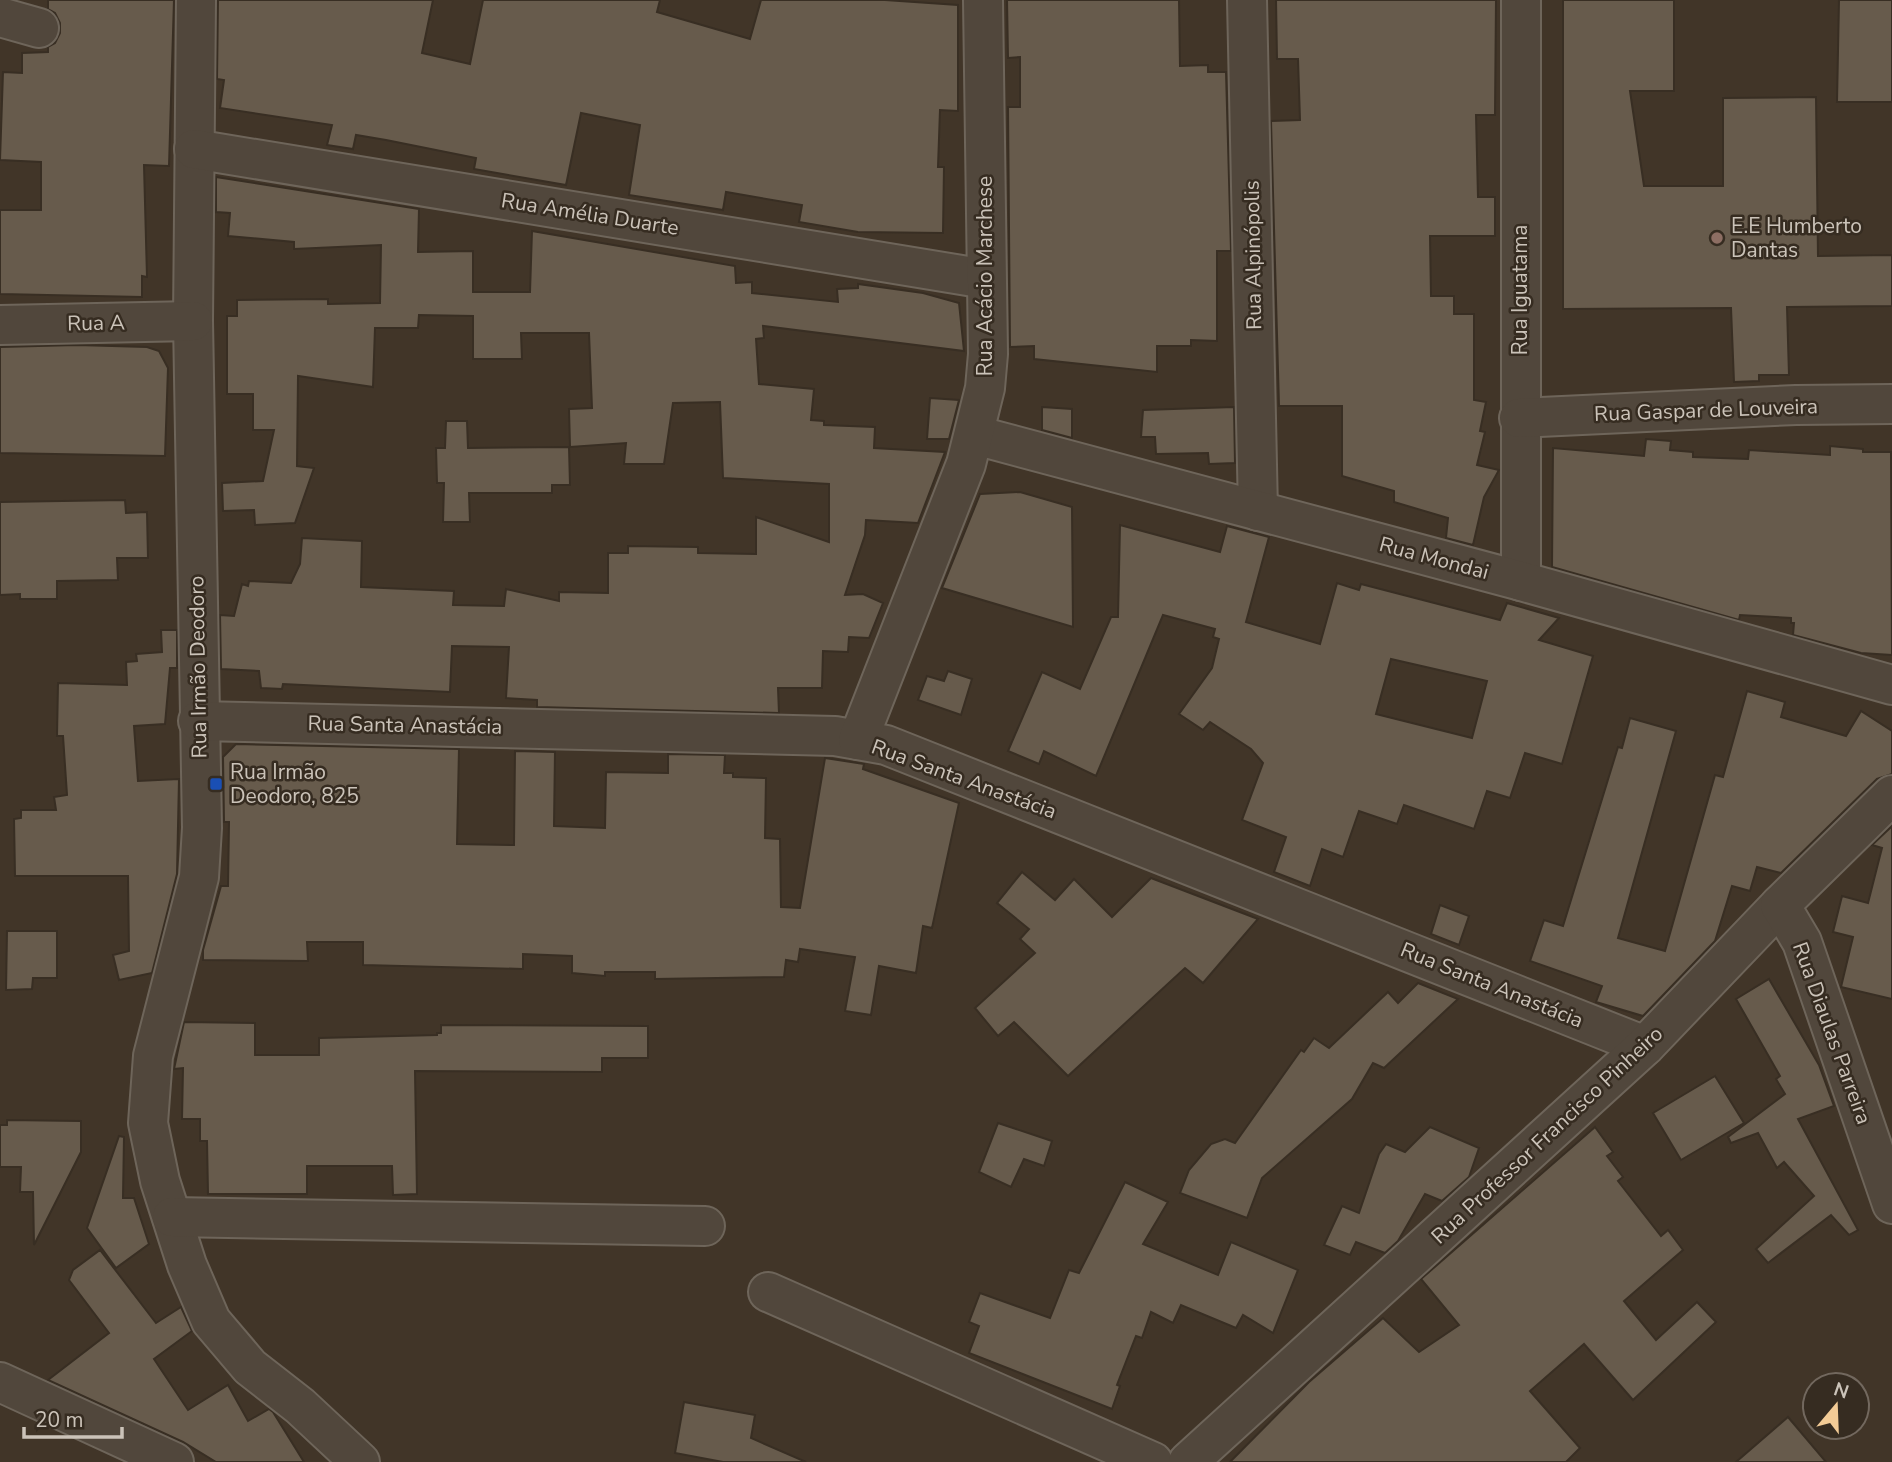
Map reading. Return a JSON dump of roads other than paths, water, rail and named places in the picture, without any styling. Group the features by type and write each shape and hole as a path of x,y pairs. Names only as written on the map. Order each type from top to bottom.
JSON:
{"street":[{"name":"Rua Irmão Deodoro","path":"195,0 193,321 202,828 199,877 153,1056 148,1123 172,1217 211,1321 250,1367 329,1431 359,1462"},
{"name":"Rua Acácio Marchese","path":"858,740 975,435 988,354 983,0"},
{"name":"Rua Alpinópolis","path":"1247,0 1258,511"},
{"name":"Rua Iguatama","path":"1521,0 1521,581"},
{"path":"0,17 39,27"},
{"name":"Rua Amélia Duarte","path":"194,149 986,279"},
{"name":"Rua A","path":"0,325 193,321"},
{"name":"Rua Gaspar de Louveira","path":"1519,418 1796,405 1892,404"},
{"name":"Rua Mondai","path":"975,435 1521,581 1892,685"},
{"name":"Rua Santa Anastácia","path":"198,720 835,736 886,745 1645,1046"},
{"name":"Rua Professor Francisco Pinheiro","path":"1188,1462 1645,1046 1780,905 1892,795"},
{"name":"Rua Diaulas Parreira","path":"1780,905 1802,942 1892,1204"},
{"path":"172,1217 705,1226"},
{"path":"768,1292 1153,1462"},
{"path":"0,1382 174,1462"}],"place":[{"name":"E.E Humberto Dantas","path":"1717,238"},
{"name":"Rua Irmão Deodoro, 825","path":"216,784"}]}
